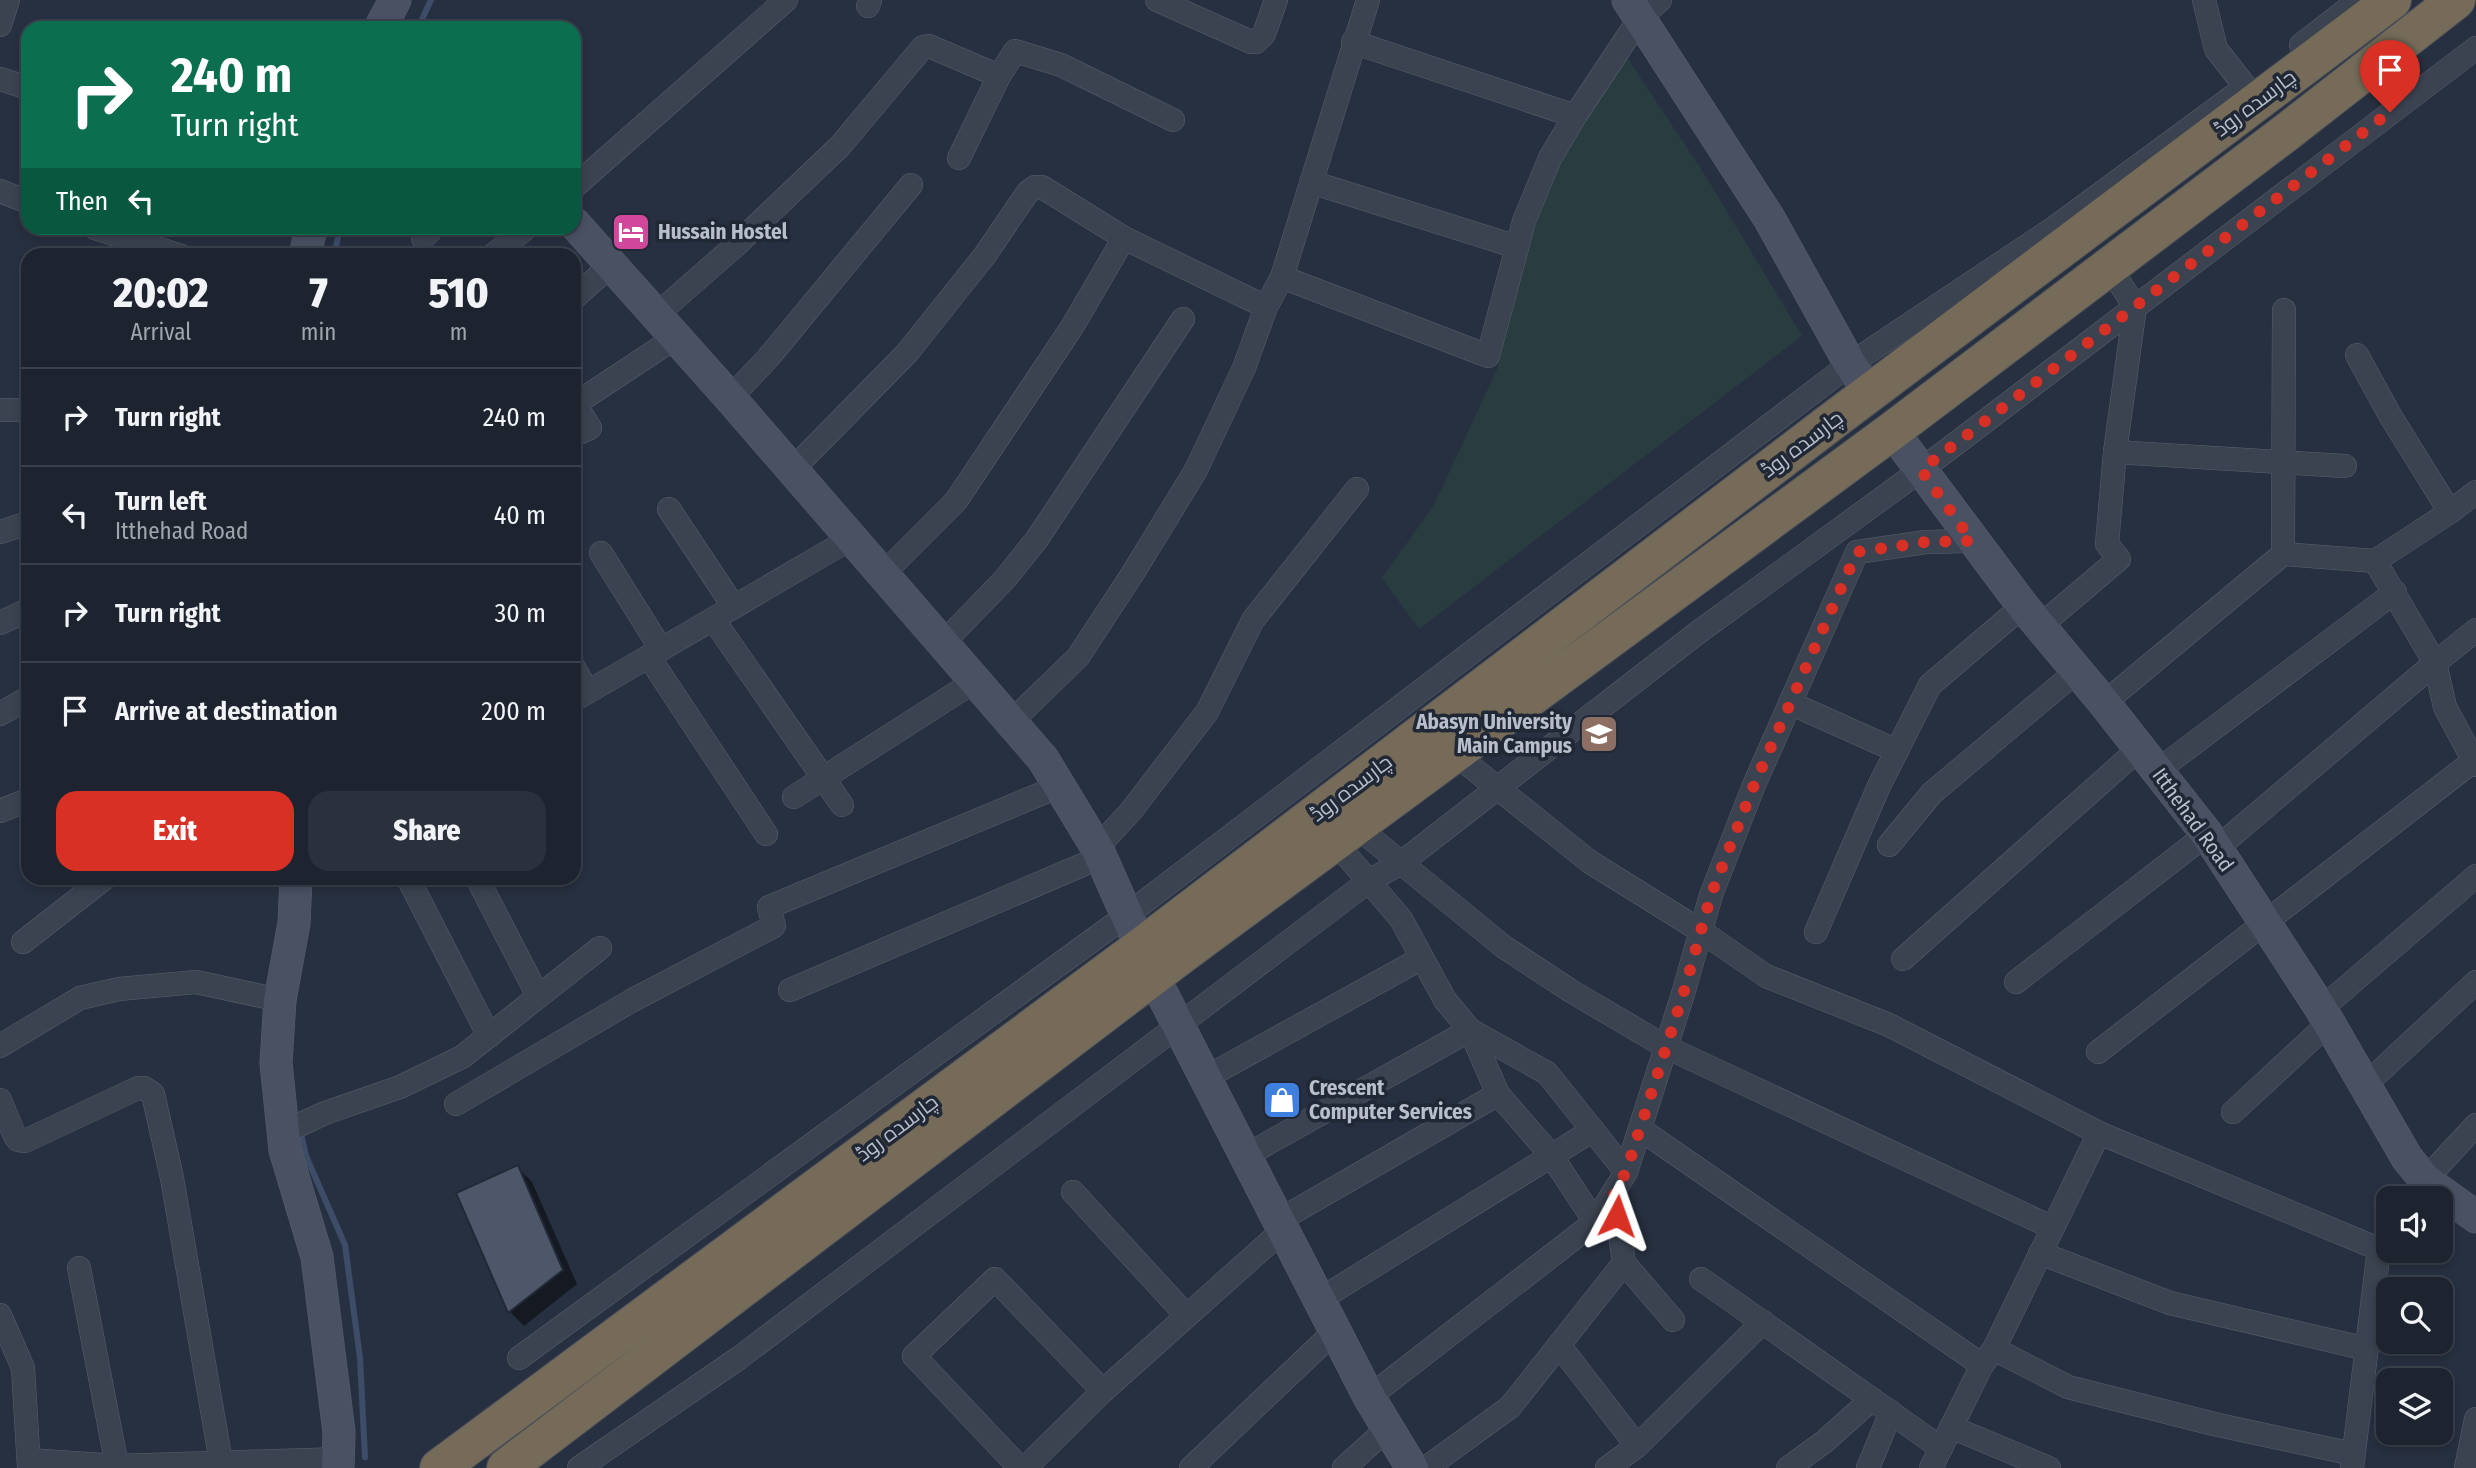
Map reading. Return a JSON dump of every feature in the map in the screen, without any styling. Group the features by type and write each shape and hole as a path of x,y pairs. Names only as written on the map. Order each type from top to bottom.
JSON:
{"highway":[{"name":"چارسدہ روڈ","path":"439,1468 706,1272 1646,562 1860,379 2251,94 2392,0"},
{"name":"چارسدہ روڈ","path":"515,1465 1140,946 1346,834 1892,431 2283,135 2456,0"},
{"path":"1646,562 1670,597"}],"street":[{"path":"0,25 8,0"},
{"path":"384,21 395,0"},
{"path":"581,181 786,0"},
{"path":"1157,0 1256,42 1264,34 1276,0"},
{"path":"1011,722 1078,657 1196,470 1244,368 1266,307 1282,277 1368,0"},
{"path":"2204,0 2216,48 2251,94 2360,0"},
{"path":"519,1358 1140,946 1860,379 1769,218 1643,6 1550,158 1524,221 1488,356 1282,277"},
{"path":"1353,42 1575,116"},
{"path":"581,399 665,327 735,246 840,146 923,47 929,46 999,76"},
{"path":"579,1468 739,1358 1177,1024 1369,881 1401,863 1696,634 1921,470 2476,48"},
{"path":"959,158 1012,53 1018,52 1061,65 1173,120"},
{"path":"0,79 21,86"},
{"path":"1311,182 1517,247"},
{"path":"730,398 768,358 911,185"},
{"path":"792,470 907,353 985,255 1028,192 1035,187 1042,187 1124,238 1266,307"},
{"path":"0,191 21,199"},
{"path":"581,231 730,398 1043,759 1099,853 1177,1024 1369,1397 1412,1468"},
{"path":"116,235 156,248"},
{"path":"502,248 518,235"},
{"path":"883,574 956,501 1072,327 1124,238"},
{"path":"581,292 611,265"},
{"path":"1816,932 1879,786 1930,685 2119,559 2107,544 2115,452 2135,307 2109,266"},
{"path":"2283,554 2284,310"},
{"path":"943,643 1005,579 1037,539 1183,319"},
{"path":"2357,355 2391,417 2450,512"},
{"path":"0,410 21,410"},
{"path":"581,414 590,428 581,432"},
{"name":"Itthehad Road","path":"1892,431 1972,541 2212,841 2325,1016 2407,1158 2418,1186"},
{"path":"2115,452 2345,466"},
{"path":"790,990 1099,853 1207,712 1253,620 1357,489"},
{"path":"2104,703 2283,554 2375,561 2476,492"},
{"path":"669,509 734,607"},
{"path":"0,532 21,525"},
{"path":"581,696 852,538"},
{"path":"1369,1397 1595,1222 1626,1172 1711,895 1744,809 1857,552 1926,542 1972,541"},
{"path":"601,553 655,653 766,834"},
{"path":"2098,1052 2475,762 2445,707 2435,663 2375,561"},
{"path":"1903,959 2149,759 2395,592"},
{"path":"0,623 21,613"},
{"path":"713,619 842,805"},
{"path":"2016,982 2212,841 2476,630"},
{"path":"1889,845 1932,793 2077,671"},
{"path":"794,797 975,681"},
{"path":"0,714 21,702"},
{"path":"1790,703 1897,751"},
{"path":"1455,754 1590,862 1701,931 1766,976 1889,1026 2099,1133 2376,1238"},
{"path":"456,1104 631,1001 774,926 769,907 1060,786"},
{"path":"0,811 21,803"},
{"path":"1346,834 1401,863 1504,947 1571,991 1666,1047 2052,1227"},
{"path":"1346,834 1369,881 1401,919 1445,1000 1470,1030 1498,1094 1551,1156 1595,1222"},
{"path":"2232,1112 2325,1016 2476,876"},
{"path":"23,942 96,885"},
{"path":"0,1315 23,1368 29,1464 117,1466 221,1462 339,1463 339,1432 317,1257 285,1150 276,1063 280,1000 294,923 296,885"},
{"path":"412,885 489,1036"},
{"path":"481,885 538,996"},
{"path":"284,1132 400,1087 462,1057 600,948"},
{"path":"1205,1078 1422,958"},
{"path":"0,1046 80,998 119,989 196,982 280,1000"},
{"path":"2365,1085 2476,982"},
{"path":"1470,1030 1547,1073 1626,1172"},
{"path":"1245,1156 1470,1030"},
{"path":"0,1100 15,1136 18,1140 25,1141 138,1088 144,1088 153,1094 172,1178 221,1462"},
{"path":"1103,1391 995,1279 915,1356 1023,1468 1280,1226 1498,1094"},
{"path":"2423,1186 2476,1125"},
{"path":"1640,1129 1988,1357 2068,1387 2353,1461 2381,1263"},
{"path":"1319,1300 1592,1130"},
{"path":"1701,1279 1891,1412 1936,1458 2099,1133"},
{"path":"1073,1192 1186,1315"},
{"path":"1614,1192 1624,1263 1673,1320"},
{"name":"Itthehad Road","path":"2453,1206 2476,1217"},
{"path":"2040,1253 2170,1303 2367,1349"},
{"path":"1426,1468 1510,1406 1624,1263"},
{"path":"79,1268 117,1466"},
{"path":"1607,1468 1637,1446 1763,1322"},
{"path":"1191,1468 1335,1331"},
{"path":"1559,1345 1637,1446"},
{"path":"1788,1468 1824,1442 1872,1399"},
{"path":"1868,1468 1891,1412"},
{"path":"2466,1468 2476,1419"},
{"path":"1951,1427 2049,1468"},
{"path":"1344,1468 1388,1428"}],"green space":[{"path":"1614,38 1705,175 1802,336 1419,629 1382,578 1434,505 1498,367 1529,218"}],"building":[{"path":"518,1165 563,1270 508,1313 456,1193"}],"waterway":[{"path":"421,21 431,0"},
{"path":"336,248 338,235"},
{"path":"300,1129 306,1156 345,1245 360,1358 365,1457"}],"place":[{"name":"Hussain Hostel","path":"631,232"},
{"name":"Abasyn University Main Campus","path":"1599,734"},
{"name":"Crescent Computer Services","path":"1282,1100"}],"route":[{"path":"1617,1216 1614,1192 1626,1172 1683,995 1711,895 1754,785 1857,552 1926,542 1972,541 1921,470 2390,112"}]}
